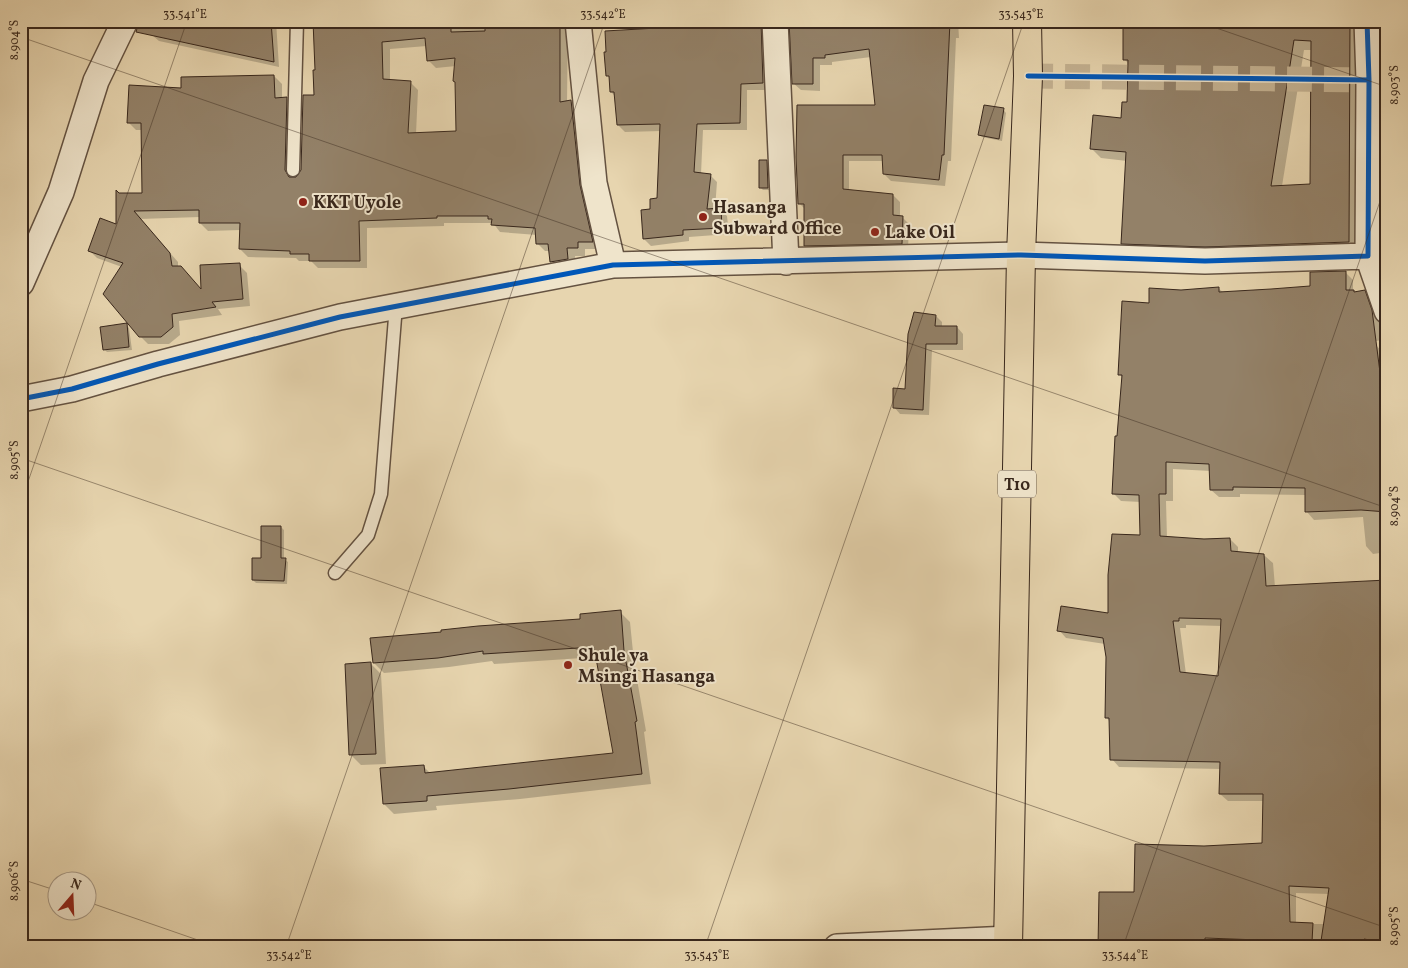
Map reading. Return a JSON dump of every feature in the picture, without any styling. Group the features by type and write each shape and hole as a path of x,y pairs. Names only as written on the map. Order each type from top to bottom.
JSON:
{"highway":[{"name":"T10","path":"1009,943 1021,255 1028,76 1027,21"}],"street":[{"path":"21,283 61,192 96,81 125,21"},
{"path":"578,21 594,183 613,265"},
{"path":"775,21 786,262"},
{"path":"1367,21 1369,80 1368,256 1387,311"},
{"path":"21,399 72,389 158,364 340,317 613,265 1021,255 1205,261 1368,256"},
{"path":"837,947 1009,943"}],"lane":[{"path":"293,170 297,21"},
{"path":"335,573 368,535 381,494 396,306"}],"building":[{"path":"139,21 271,21 274,62 136,32"},
{"path":"313,21 451,21 451,32 485,31 485,21 560,21 560,102 571,100 580,185 593,242 578,242 578,248 567,248 568,259 550,262 548,244 536,244 535,228 491,225 492,219 488,219 488,216 437,216 437,218 359,221 360,261 309,261 309,254 290,254 290,251 239,249 240,223 199,223 199,210 134,211 170,253 172,266 181,266 201,289 200,265 240,263 243,299 212,302 216,307 172,314 173,327 161,337 139,337 103,294 123,263 88,251 100,218 116,224 116,190 119,193 142,193 141,123 127,123 129,85 181,88 181,77 274,75 275,98 287,97 285,170 289,177 296,177 301,170 303,95 314,95 313,70 315,70","holes":["425,38 427,61 455,58 453,81 455,82 456,131 408,133 411,81 383,79 382,42"]},
{"path":"662,21 761,21 763,83 741,84 740,123 697,124 694,172 711,174 707,209 721,208 722,228 683,230 683,235 643,239 641,210 650,209 650,199 657,198 660,124 617,125 614,92 610,92 609,76 606,76 605,31 663,27"},
{"path":"789,21 950,21 944,155 942,155 939,180 883,174 882,155 843,155 843,189 893,194 893,215 903,216 902,244 804,246 804,204 798,204 796,157 797,105 875,105 869,49 825,55 825,58 813,58 813,84 792,84"},
{"path":"1123,21 1156,21 1157,25 1194,26 1195,21 1350,21 1349,242 1205,247 1121,244 1126,152 1090,149 1093,115 1121,118 1122,102 1127,102 1128,60 1123,60","holes":["1294,40 1311,41 1310,184 1271,186"]},
{"path":"984,105 1004,108 999,139 978,135"},
{"path":"759,160 767,160 768,188 759,188"},
{"path":"1346,271 1346,290 1354,290 1354,292 1365,290 1372,310 1382,388 1387,387 1387,512 1361,510 1305,512 1305,488 1233,487 1233,490 1210,490 1209,464 1166,462 1166,494 1159,494 1160,536 1204,539 1230,538 1231,551 1264,554 1266,586 1387,580 1387,943 1364,939 1363,942 1321,941 1329,888 1289,886 1290,922 1313,923 1312,942 1205,938 1205,941 1130,941 1130,947 1098,947 1099,892 1134,892 1135,844 1204,846 1262,843 1263,794 1219,794 1220,762 1110,760 1109,718 1105,718 1106,657 1103,638 1057,631 1061,606 1108,613 1108,575 1112,534 1140,535 1139,495 1112,494 1115,436 1117,436 1122,375 1118,375 1122,301 1149,303 1149,288 1181,290 1219,287 1219,292 1310,286 1310,272","holes":["1179,618 1221,619 1218,676 1180,672 1173,621 1179,621"]},
{"path":"914,312 936,315 935,326 957,326 957,344 926,344 923,410 893,408 893,388 905,389 908,334"},
{"path":"127,323 129,347 103,350 100,327"},
{"path":"261,526 281,526 281,558 286,558 284,581 252,580 252,558 261,558"},
{"path":"621,610 624,651 637,721 635,722 642,774 427,796 427,801 383,804 380,768 424,765 425,773 613,753 594,647 483,654 483,651 438,658 373,663 370,638 441,632 441,630 478,626 580,619 580,614"},
{"path":"371,662 376,754 349,755 345,664"}],"tunnel":[{"path":"1028,76 1369,80"}],"cycle path":[{"path":"21,399 72,389 158,364 340,317 613,265 1021,255 1205,261 1368,256 1369,80 1367,21"},
{"path":"1028,76 1369,80"}],"place":[{"name":"KKT Uyole","path":"303,202"},
{"name":"Hasanga Subward Office","path":"703,217"},
{"name":"Lake Oil","path":"875,232"},
{"name":"Shule ya Msingi Hasanga","path":"568,665"}]}
